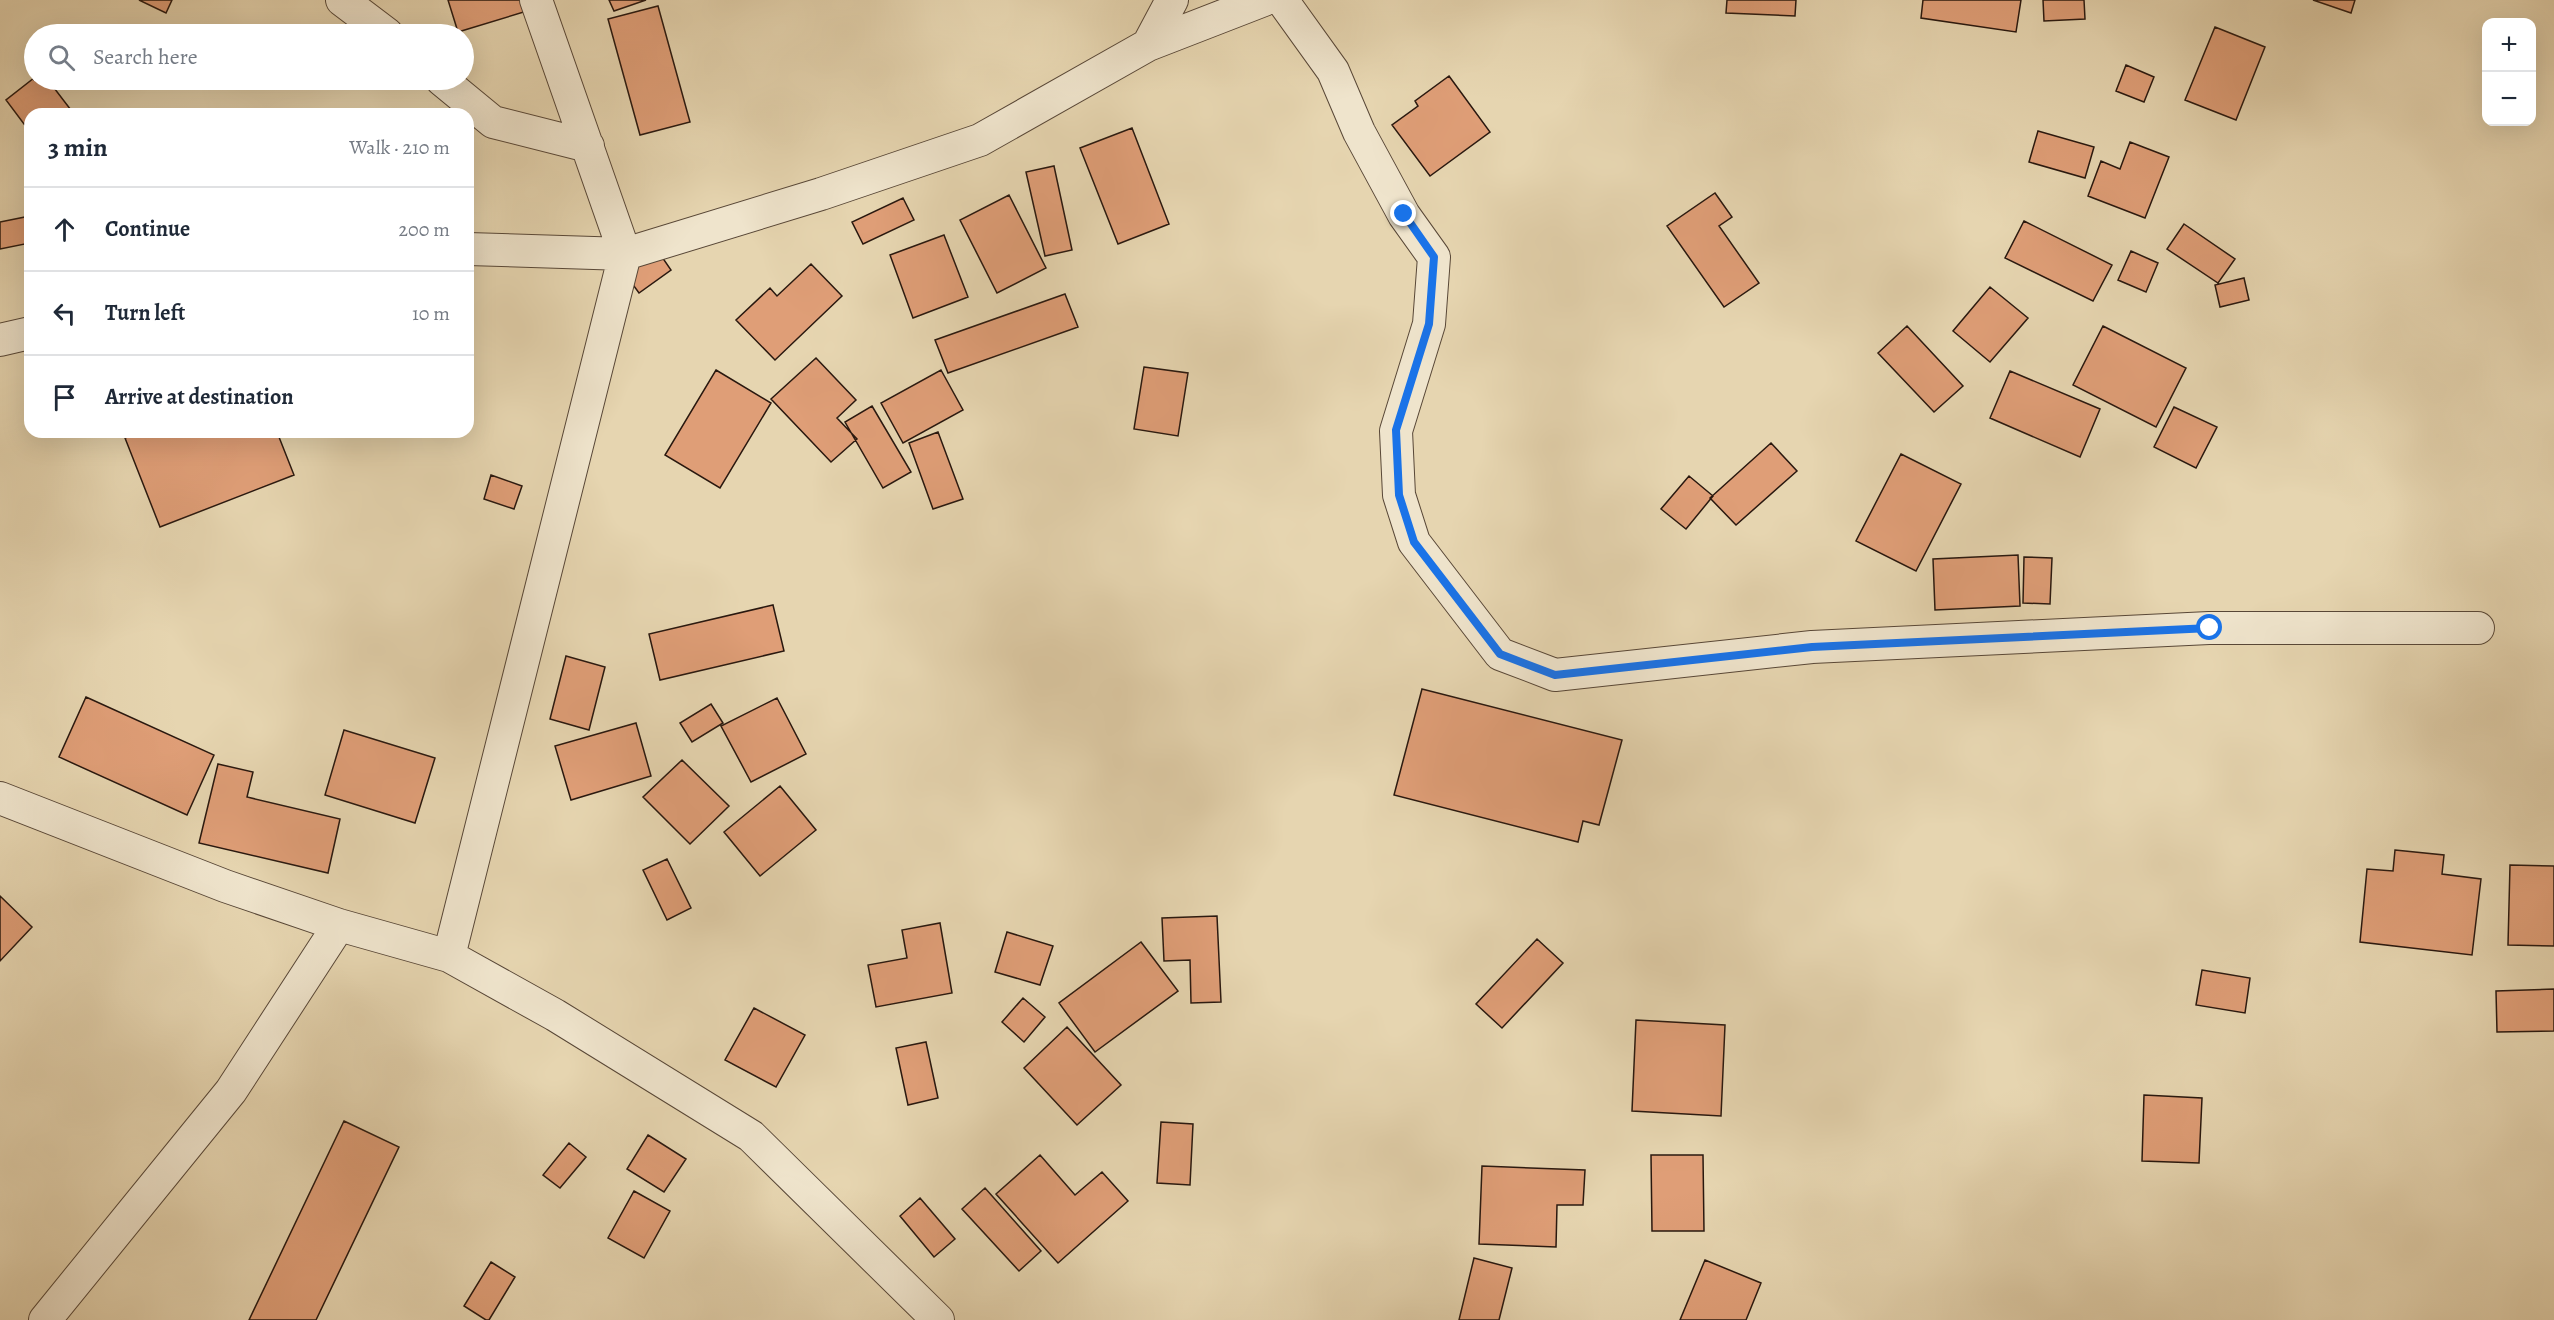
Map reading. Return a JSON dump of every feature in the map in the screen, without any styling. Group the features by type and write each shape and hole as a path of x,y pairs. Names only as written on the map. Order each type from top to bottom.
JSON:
{"street":[{"path":"342,0 374,24"},
{"path":"449,956 625,254 536,0"},
{"path":"1148,45 1172,0"},
{"path":"474,249 625,254 821,194 980,140 1148,45 1264,0"},
{"path":"1282,0 1332,71 1359,132 1393,194 1434,257 1429,324 1396,430 1399,495 1414,542 1500,654 1555,675 1812,647 2210,628 2478,628"},
{"path":"454,90 493,122 588,146"},
{"path":"0,340 24,334"},
{"path":"0,798 225,886 339,925 449,956 555,1015 751,1136 938,1320"},
{"path":"45,1320 231,1091 339,925"}],"building":[{"path":"139,0 172,0 166,13"},
{"path":"448,0 524,0 527,11 474,27 474,24 456,24"},
{"path":"609,0 646,0 614,11"},
{"path":"1727,0 1796,0 1795,16 1726,13"},
{"path":"1923,0 2021,0 2016,32 1921,18"},
{"path":"2043,0 2084,0 2085,19 2044,21"},
{"path":"2313,0 2355,0 2351,13"},
{"path":"658,6 690,122 640,135 608,19"},
{"path":"2215,27 2265,47 2236,120 2185,100"},
{"path":"2126,65 2154,77 2144,102 2116,91"},
{"path":"1449,76 1490,132 1430,176 1392,125 1418,106 1415,101"},
{"path":"24,86 24,90 56,90 69,108 24,108 24,124 6,100"},
{"path":"1132,128 1169,224 1118,244 1080,148"},
{"path":"2038,131 2094,147 2085,178 2029,162"},
{"path":"2130,142 2169,157 2145,218 2088,196 2101,161 2120,169"},
{"path":"1054,166 1072,250 1045,256 1026,172"},
{"path":"1715,193 1732,217 1719,226 1759,283 1724,307 1667,226"},
{"path":"1009,195 1046,268 997,293 960,220"},
{"path":"903,198 914,220 863,244 852,222"},
{"path":"24,217 24,244 0,249 0,222"},
{"path":"2024,221 2112,265 2093,301 2005,258"},
{"path":"2184,224 2235,259 2218,283 2167,249"},
{"path":"944,235 968,297 913,318 890,255"},
{"path":"651,241 671,270 639,293 618,264"},
{"path":"2131,251 2158,263 2146,292 2118,280"},
{"path":"811,264 842,296 775,360 736,320 770,288 777,296"},
{"path":"2244,278 2249,300 2220,307 2215,285"},
{"path":"1990,287 2028,318 1990,362 1953,331"},
{"path":"1065,294 1078,327 948,373 935,340"},
{"path":"1907,326 1963,386 1934,412 1878,353"},
{"path":"2103,326 2186,368 2156,427 2073,385"},
{"path":"816,358 856,400 837,418 857,439 831,462 771,399"},
{"path":"1144,367 1188,373 1178,436 1134,429"},
{"path":"716,370 771,403 720,488 665,455"},
{"path":"941,370 963,410 903,443 881,403"},
{"path":"2010,371 2100,409 2080,457 1990,418"},
{"path":"872,406 911,472 883,488 845,422"},
{"path":"2174,407 2217,427 2196,468 2154,447"},
{"path":"938,432 963,499 933,509 909,443"},
{"path":"125,438 279,438 294,475 160,527"},
{"path":"1771,443 1797,471 1736,525 1710,498"},
{"path":"1901,454 1961,484 1916,571 1856,541"},
{"path":"491,475 522,486 514,509 484,499"},
{"path":"1689,476 1713,496 1686,529 1661,509"},
{"path":"2018,555 2020,606 1935,610 1933,559"},
{"path":"2024,557 2052,558 2050,604 2023,603"},
{"path":"773,605 784,651 660,680 649,634"},
{"path":"566,656 605,667 589,730 550,719"},
{"path":"1422,689 1622,740 1599,825 1583,821 1578,842 1394,795"},
{"path":"86,697 214,755 187,815 59,757"},
{"path":"777,698 806,754 751,782 721,726"},
{"path":"711,704 723,723 692,742 680,723"},
{"path":"636,723 651,776 571,800 555,746"},
{"path":"344,730 435,758 415,823 325,795"},
{"path":"682,760 729,806 690,844 643,797"},
{"path":"218,764 253,772 247,797 340,819 328,873 199,843"},
{"path":"780,786 816,830 760,876 724,832"},
{"path":"2395,850 2444,855 2442,874 2481,879 2472,955 2360,942 2367,869 2393,871"},
{"path":"667,859 691,908 667,920 643,870"},
{"path":"2510,865 2554,866 2554,946 2508,945"},
{"path":"0,896 32,927 0,961"},
{"path":"1217,916 1221,1002 1191,1003 1190,960 1164,961 1162,918"},
{"path":"940,923 952,993 876,1007 868,965 907,958 902,930"},
{"path":"1007,932 1053,946 1040,985 995,972"},
{"path":"1537,939 1563,963 1502,1028 1476,1004"},
{"path":"1141,942 1178,991 1095,1052 1059,1003"},
{"path":"2202,970 2250,978 2245,1013 2196,1005"},
{"path":"2554,989 2554,1031 2497,1032 2496,991"},
{"path":"1023,998 1045,1017 1024,1042 1002,1022"},
{"path":"754,1008 805,1035 776,1087 725,1060"},
{"path":"1636,1020 1725,1025 1721,1116 1632,1111"},
{"path":"1067,1027 1121,1085 1077,1125 1024,1068"},
{"path":"926,1042 938,1098 908,1105 896,1048"},
{"path":"2144,1095 2202,1098 2199,1163 2142,1161"},
{"path":"344,1121 399,1147 316,1320 249,1320"},
{"path":"1161,1122 1193,1124 1190,1185 1157,1183"},
{"path":"648,1135 686,1159 664,1192 627,1169"},
{"path":"569,1143 586,1157 560,1188 543,1175"},
{"path":"1040,1155 1075,1195 1102,1172 1128,1201 1058,1263 996,1194"},
{"path":"1651,1155 1703,1155 1704,1231 1652,1231"},
{"path":"1482,1166 1585,1170 1583,1205 1557,1205 1556,1247 1479,1244"},
{"path":"985,1188 1041,1251 1019,1271 962,1209"},
{"path":"634,1191 670,1211 644,1258 608,1238"},
{"path":"920,1198 955,1239 934,1257 900,1216"},
{"path":"1474,1258 1512,1268 1499,1320 1459,1320"},
{"path":"1705,1260 1761,1283 1746,1320 1680,1320"},
{"path":"491,1262 515,1277 489,1320 486,1320 464,1306"}],"route":[{"path":"1404,214 1434,257 1429,324 1396,430 1399,495 1414,542 1500,654 1555,675 1812,647 2210,628"}]}
